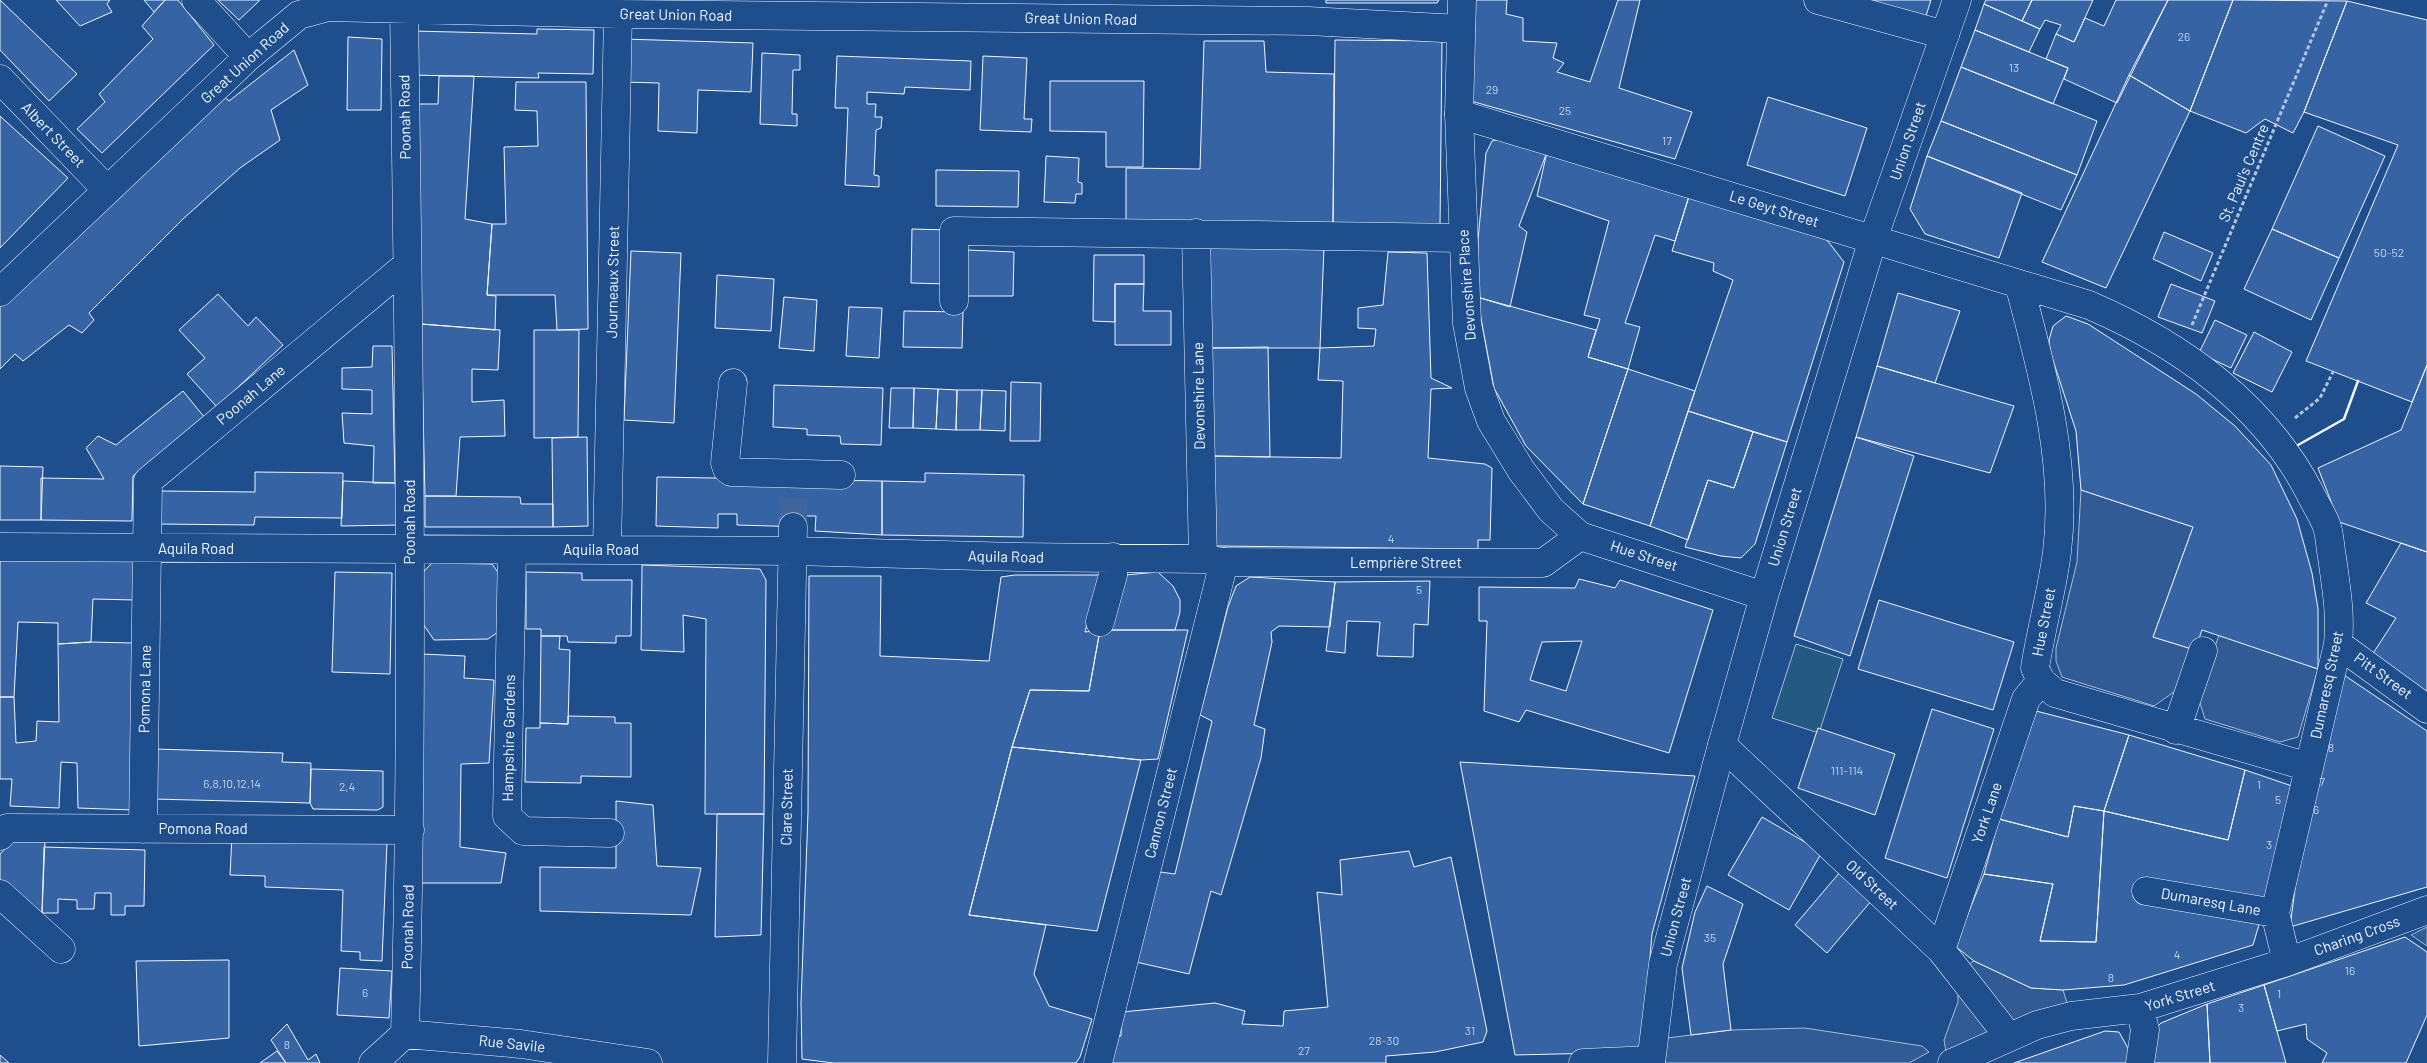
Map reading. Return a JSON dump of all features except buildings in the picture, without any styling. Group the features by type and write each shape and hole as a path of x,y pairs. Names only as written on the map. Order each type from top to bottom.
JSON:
{"street":[{"path":"196,0 248,57"},
{"name":"Devonshire Place","path":"1462,0 1459,114 1463,238 1467,323 1479,388 1491,421 1521,470 1551,510 1580,536"},
{"path":"1818,0 1945,35"},
{"name":"Union Street","path":"1651,1062 1663,964 1764,596 1873,239 1957,0"},
{"name":"Great Union Road","path":"0,292 248,57 299,15 328,3 404,9 618,14 1309,10 1461,29"},
{"name":"Poonah Road","path":"404,9 411,550 410,830 405,1034"},
{"name":"Journeaux Street","path":"607,550 618,14"},
{"name":"Albert Street","path":"0,79 107,190"},
{"name":"Le Geyt Street","path":"1459,114 2089,306"},
{"path":"954,301 954,231 1463,238"},
{"name":"Devonshire Lane","path":"1196,233 1213,561"},
{"name":"Poonah Lane","path":"147,549 148,481 407,265"},
{"name":"Hue Street","path":"2019,284 2042,366 2058,467 2059,513 2057,552 2035,668 2048,687"},
{"name":"Dumaresq Street","path":"2089,306 2125,321 2180,354 2235,394 2267,429 2295,464 2327,527 2340,617 2338,644 2275,913 2287,962"},
{"path":"733,383 725,463 727,469 731,472 793,477 840,475"},
{"name":"Lemprière Street","path":"1213,561 1543,563 1580,536"},
{"name":"Hue Street","path":"1580,536 1764,596"},
{"name":"Aquila Road","path":"0,547 607,550 792,539 1113,558 1213,561"},
{"name":"Clare Street","path":"782,1063 792,539"},
{"name":"Pomona Lane","path":"143,829 147,549"},
{"name":"Hampshire Gardens","path":"512,550 507,816 523,831 610,833"},
{"path":"1100,622 1114,575 1113,558"},
{"name":"Cannon Street","path":"1098,1063 1213,561"},
{"name":"Pitt Street","path":"2338,644 2427,709"},
{"path":"2176,730 2204,651"},
{"path":"2048,687 2176,730 2309,767"},
{"name":"York Lane","path":"1942,950 2026,699 2048,687"},
{"name":"Old Street","path":"1722,745 1942,950 2009,1037"},
{"name":"Pomona Road","path":"0,836 7,828 410,830"},
{"name":"Dumaresq Lane","path":"2146,892 2275,913"},
{"path":"0,894 61,950"},
{"name":"Charing Cross","path":"2287,962 2427,910"},
{"name":"York Street","path":"1952,1063 2037,1025 2071,1016 2140,1008 2287,962"},
{"path":"2140,1008 2145,1030 2140,1063"},
{"path":"373,1063 405,1034"},
{"name":"Rue Savile","path":"405,1034 514,1054 648,1063"},
{"path":"1584,1063 1651,1062"}],"path":[{"name":"St. Paul's Centre","path":"2180,354 2328,0"},
{"path":"2267,429 2291,422 2320,398 2334,372"}],"shaded area":[{"path":"2081,490 2193,527 2153,637 2195,650 2181,687 2154,706 2062,677 2056,661 2056,648 2077,562"},
{"path":"2219,635 2318,669 2298,737 2280,742 2205,719 2198,697"},
{"path":"1796,644 1843,659 1819,733 1772,718"},
{"path":"2427,927 2427,946 2411,935"},
{"path":"1974,961 2031,988 2063,990 2071,1016 1948,1063 1944,1040 1958,1002 1960,969"},
{"path":"1805,1028 1922,1046 1929,1052 1909,1063 1665,1063 1667,1038 1731,1030"}],"tunnel":[{"path":"793,480 793,527"}],"wall":[{"path":"2298,445 2344,419 2358,381"}]}
